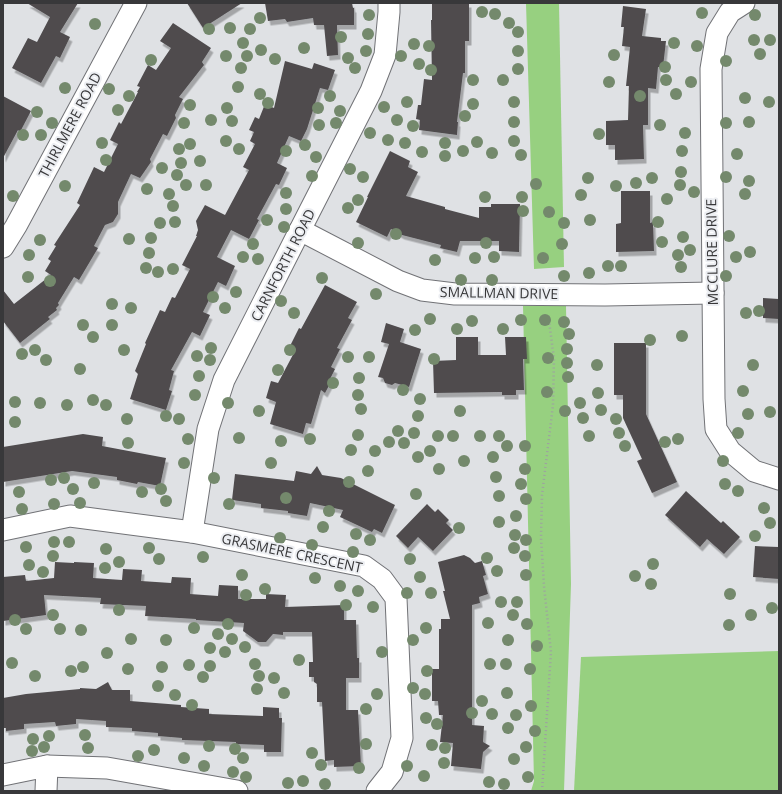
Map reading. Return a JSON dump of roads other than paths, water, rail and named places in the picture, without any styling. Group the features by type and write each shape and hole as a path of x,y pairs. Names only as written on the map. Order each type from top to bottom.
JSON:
{"street":[{"name":"THIRLMERE ROAD","path":"3,247 16,226 136,3"},
{"name":"CARNFORTH ROAD","path":"192,532 208,429 224,380 371,91 385,55 389,3"},
{"name":"MCCLURE DRIVE","path":"744,3 730,12 717,33 710,68 714,399 716,429 730,451 754,471 779,479"},
{"name":"SMALLMAN DRIVE","path":"300,230 398,281 422,290 455,294 549,295 713,293"},
{"name":"GRASMERE CRESCENT","path":"3,530 70,516 192,532 364,566 382,579 396,598 402,738 392,772 377,791"},
{"path":"46,766 46,791"},
{"path":"3,775 46,766 107,768 237,791"}]}
